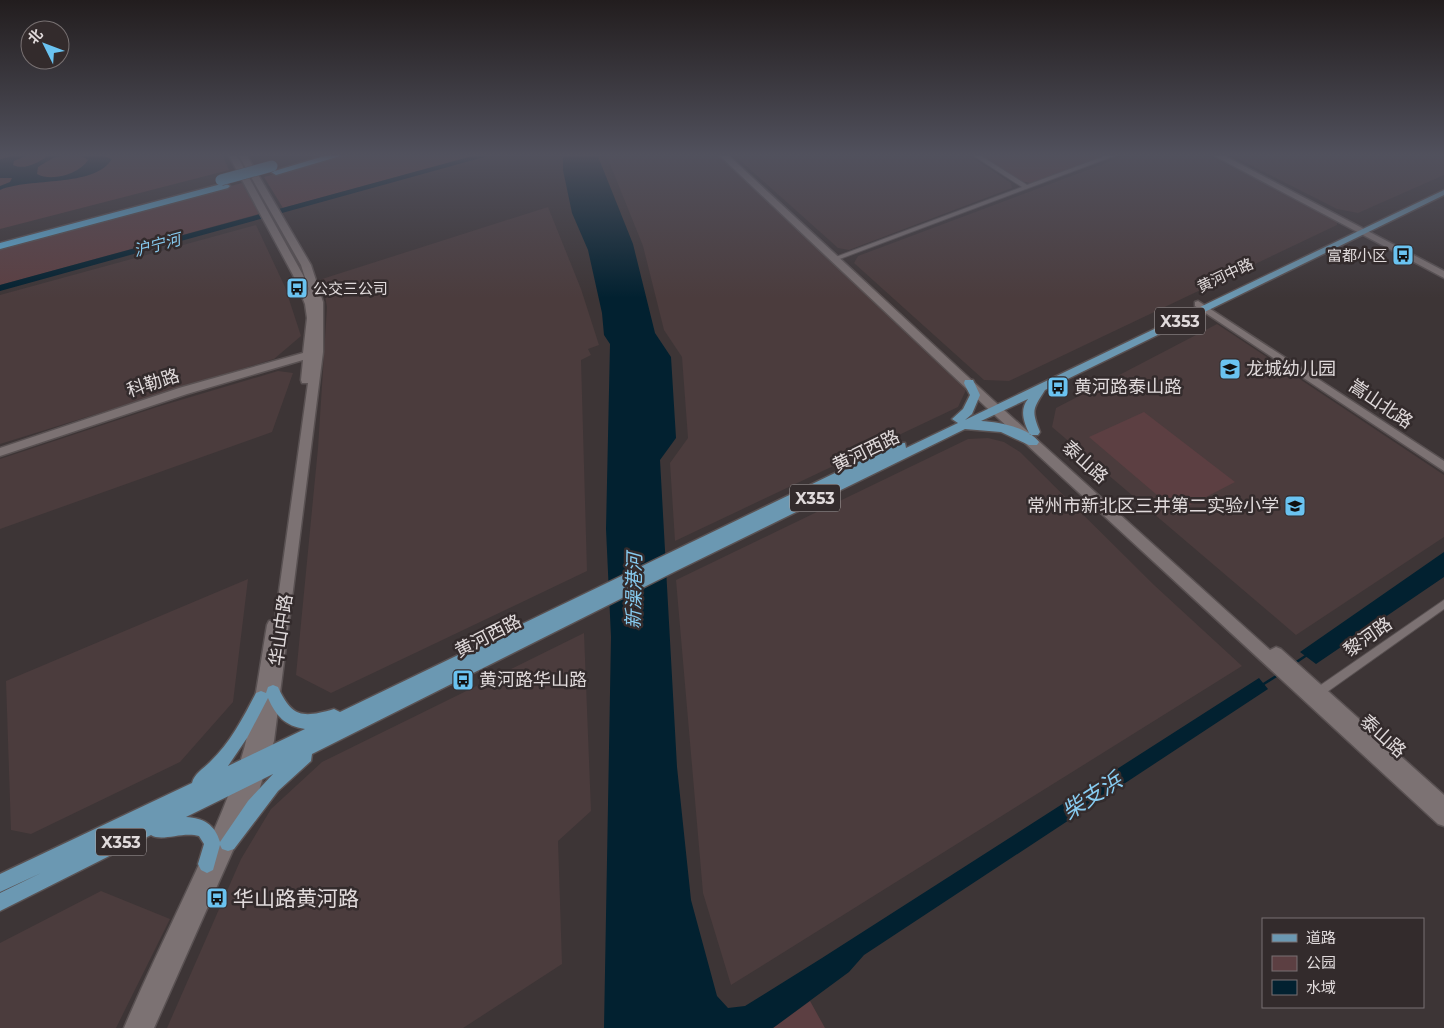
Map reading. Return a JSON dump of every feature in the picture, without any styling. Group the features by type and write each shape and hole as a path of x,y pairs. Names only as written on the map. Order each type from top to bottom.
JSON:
{"highway":[{"path":"0,238 146,202"},
{"path":"0,246 156,202"}],"main road":[{"name":"华山中路","path":"258,202 303,285 310,304 313,353"},
{"name":"华山中路","path":"144,1028 228,843 252,770 267,695 313,353 318,302 306,265 270,202"},
{"name":"泰山路","path":"776,202 1259,643 1444,818"},
{"name":"泰山路","path":"780,202 968,383 997,405"},
{"path":"1308,202 1444,271"},
{"path":"1310,202 1444,275"},
{"name":"黄河中路","path":"1362,230 1413,202"},
{"name":"黄河中路","path":"997,405 1422,202"},
{"name":"黄河中路","path":"997,405 1044,387 1202,307"},
{"name":"嵩山北路","path":"1202,307 1444,467"},
{"name":"科勒路","path":"0,452 183,391 313,353"},
{"path":"959,423 973,403 975,395 968,383"},
{"path":"1034,437 1028,416 1028,406 1044,387"},
{"name":"黄河西路","path":"0,902 135,835 385,698 997,405"},
{"path":"959,423 1004,427 1034,437"},
{"name":"黄河西路","path":"0,883 167,804 340,732 602,595"},
{"name":"泰山路","path":"1312,692 1444,806"},
{"path":"167,804 195,787 219,766 238,744 267,695 278,705 285,716 297,723 318,722 385,698"},
{"path":"228,843 262,795 288,769 340,732"},
{"name":"华山中路","path":"134,1028 252,770"},
{"path":"135,835 180,824 200,828 208,836 212,844 208,864"}],"street":[{"path":"838,258 986,202"},
{"name":"黎河路","path":"1312,692 1444,604"}],"shaded area":[{"path":"625,202 768,202 966,390 958,407 675,541 670,463 688,438 682,357 664,330 643,246"},
{"path":"787,202 975,202 849,250 838,248"},
{"path":"1002,202 1301,202 1337,220 1337,225 1009,381 984,380 854,263 858,256"},
{"path":"1323,202 1383,202 1358,213 1337,209"},
{"path":"548,207 581,289 599,345 588,349 591,355 581,360 587,571 331,693 296,675 318,448 327,307 322,279"},
{"path":"256,225 285,287 301,336 274,359 0,444 0,295"},
{"name":"常州市新北区三井第二实验小学","path":"1217,324 1444,475 1444,537 1296,635 1052,427 1056,408"},
{"path":"278,371 293,373 272,432 0,529 0,459 157,407"},
{"path":"988,438 1004,442 1020,452 1154,585 1242,666 731,985 703,893 676,580 968,439"},
{"path":"248,579 233,702 180,762 31,834 11,830 6,681"},
{"path":"584,633 591,811 558,841 562,964 463,1028 167,1028 241,859 271,809 322,762"},
{"path":"101,891 170,919 116,1028 0,1028 0,943"}],"green space":[{"path":"0,202 105,202 0,229"},
{"path":"171,202 252,202 259,214 0,285 0,248"},
{"path":"279,202 305,202 283,208"},
{"path":"1144,412 1235,482 1177,512 1089,437"},
{"path":"810,1001 825,1028 773,1028"}],"water":[{"name":"沪宁河","path":"304,202 322,202 0,291 0,285"},
{"name":"新澡港河","path":"570,202 616,202 633,244 655,333 671,357 676,438 660,460 677,767 691,900 717,996 728,1008 745,1006 1259,678 1268,689 864,955 849,972 773,1028 604,1028 611,637 606,529 610,344 604,335 602,313 588,250 572,213"},
{"path":"1444,552 1444,577 1316,664 1300,652"}],"waterway":[{"name":"柴支浜","path":"1295,663 1307,655"},
{"name":"柴支浜","path":"1262,685 1278,675"}],"place":[{"name":"富都小区","path":"1403,255"},
{"name":"公交三公司","path":"297,288"},
{"name":"龙城幼儿园","path":"1230,369"},
{"name":"黄河路泰山路","path":"1058,387"},
{"name":"常州市新北区三井第二实验小学","path":"1295,506"},
{"name":"黄河路华山路","path":"463,680"},
{"name":"华山路黄河路","path":"217,898"}]}
